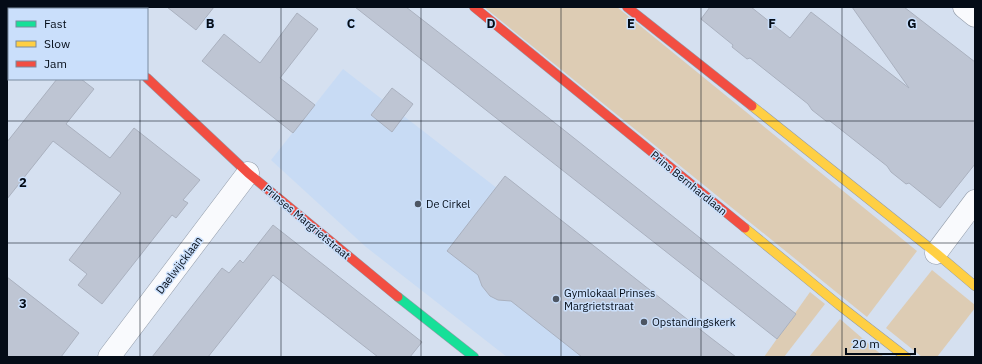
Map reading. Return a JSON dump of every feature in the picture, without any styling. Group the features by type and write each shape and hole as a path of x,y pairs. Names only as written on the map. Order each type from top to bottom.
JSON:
{"street":[{"name":"Prins Bernhardlaan","path":"474,7 839,305 906,357"},
{"path":"627,7 936,253 975,286"},
{"path":"964,7 975,16"},
{"name":"Prinses Margrietstraat","path":"148,79 248,173 474,357"},
{"name":"Daelwijcklaan","path":"113,356 248,173"},
{"path":"936,253 975,201"}],"shaded area":[{"path":"484,7 617,7 917,251 867,317"},
{"name":"De Cirkel","path":"343,69 639,298 592,357 507,357 366,247 271,160"},
{"path":"932,270 975,305 975,308 937,357 922,357 886,328"},
{"path":"810,292 825,304 784,357 764,357"},
{"path":"840,319 884,357 809,357"}],"building":[{"path":"167,7 214,7 196,30"},
{"path":"355,7 406,7 796,314 777,339"},
{"path":"710,7 751,7 790,38 811,12 909,88 852,7 904,7 975,62 975,164 940,208 909,183 906,184 891,172 887,166 830,121 826,121 812,110 808,104 750,58 747,59 732,47 733,45 701,19"},
{"path":"297,13 318,29 280,78 315,105 293,133 202,61 224,34 260,63"},
{"path":"56,80 82,80 94,89 66,124 110,158 134,128 200,180 183,200 188,203 176,218 172,215 102,304 78,285 87,274 69,260 121,193 53,141 7,199 7,142"},
{"path":"392,88 413,104 392,132 371,115"},
{"path":"505,176 736,357 582,357 511,301 498,300 490,296 482,286 478,275 447,251"},
{"path":"273,225 422,342 410,357 378,357 273,275 208,357 152,357 222,268 229,273 240,260 243,263"},
{"path":"7,277 79,333 61,357 7,357"}],"traffic: fast":[{"path":"398,297 474,357"}],"traffic: slow":[{"path":"752,106 975,286"},
{"path":"745,228 839,305 906,357"}],"traffic: jam":[{"path":"474,7 745,228"},
{"path":"627,7 752,106"},
{"path":"148,79 248,173 398,297"}],"place":[{"name":"De Cirkel","path":"418,204"},
{"name":"Gymlokaal Prinses Margrietstraat","path":"556,299"},
{"name":"Opstandingskerk","path":"644,322"}]}
